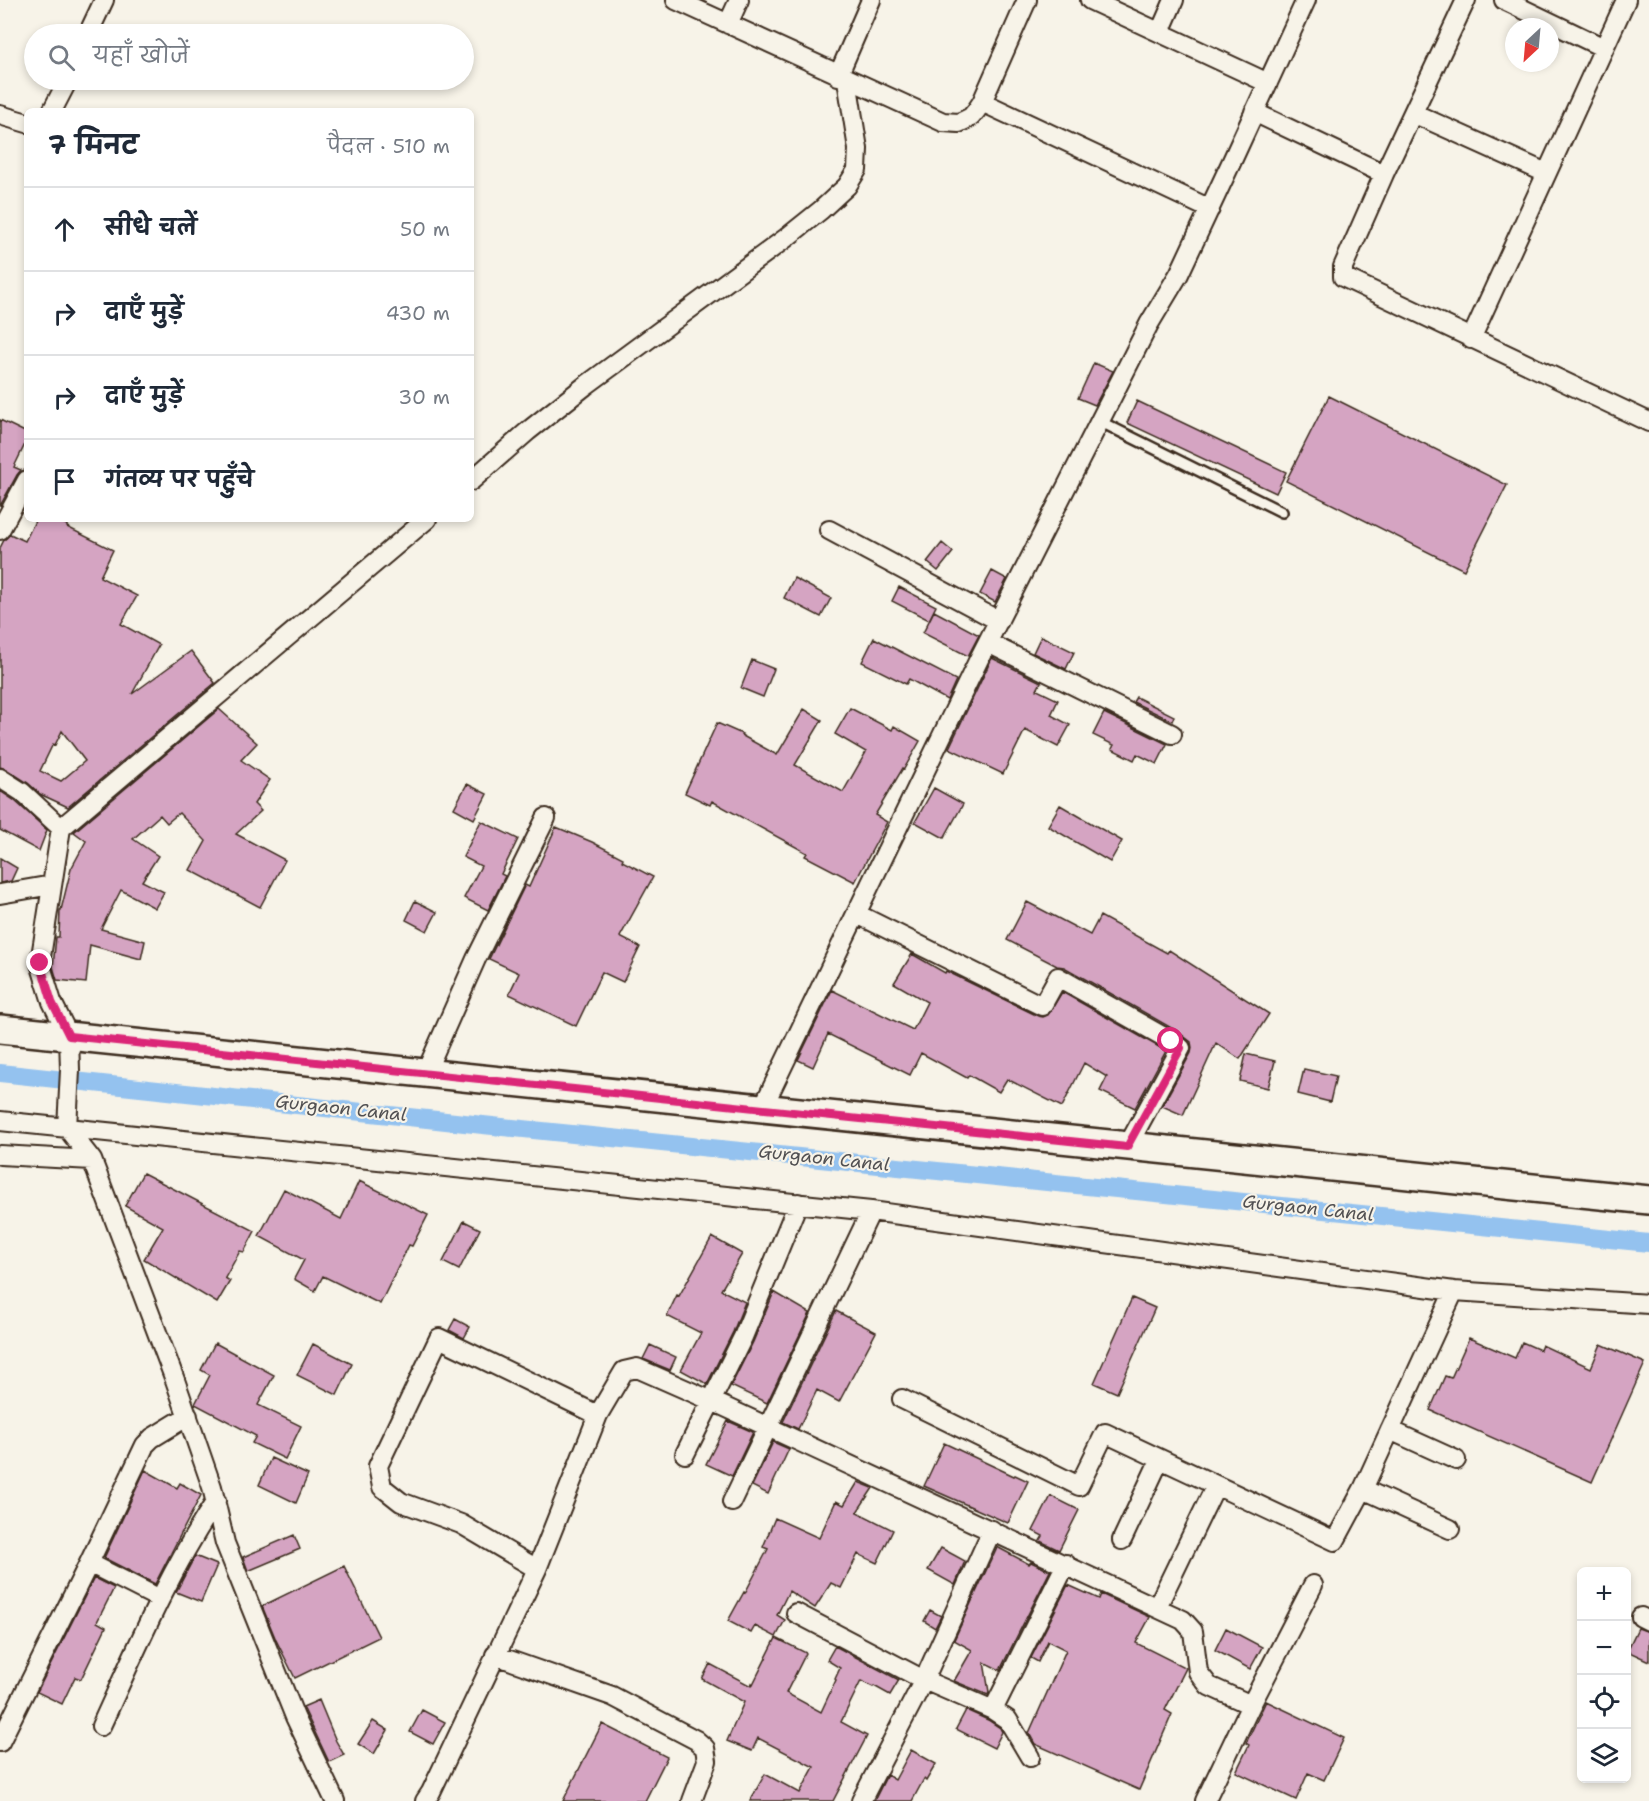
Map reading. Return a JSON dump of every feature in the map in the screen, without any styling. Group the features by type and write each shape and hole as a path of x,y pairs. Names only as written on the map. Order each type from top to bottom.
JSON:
{"street":[{"path":"93,24 104,0"},
{"path":"676,0 842,78 951,124 965,121 982,102 1027,0"},
{"path":"728,24 739,0"},
{"path":"474,478 528,431 585,386 786,238 847,186 856,170 858,149 842,78 871,0"},
{"path":"1090,0 1268,83"},
{"path":"1160,32 1174,0"},
{"path":"762,1109 988,643 1157,308 1179,274 1306,0"},
{"path":"1466,0 1384,174 1343,267 1343,277 1649,422"},
{"path":"1504,0 1604,48"},
{"path":"1471,339 1626,0"},
{"path":"54,108 63,90"},
{"path":"982,102 1210,209"},
{"path":"1254,112 1384,174"},
{"path":"1413,113 1546,173"},
{"path":"0,116 24,122"},
{"path":"0,530 24,486"},
{"path":"335,1801 295,1717 225,1543 212,1487 188,1416 92,1160 67,1128 69,1036 52,1002 40,963 60,828 423,522"},
{"path":"829,530 999,621"},
{"path":"988,643 1172,734"},
{"path":"0,778 22,792 60,828"},
{"path":"425,1074 476,959 546,818"},
{"path":"0,894 52,885"},
{"path":"857,914 1042,1006 1058,977 1181,1048 1127,1147"},
{"path":"0,1029 1649,1200"},
{"path":"0,1121 871,1211 1454,1291 1649,1304"},
{"path":"0,1155 92,1160"},
{"path":"685,1454 743,1337 798,1203"},
{"path":"732,1502 871,1211"},
{"path":"902,1399 1079,1486 1105,1433 1335,1541 1363,1489 1454,1291"},
{"path":"537,1569 461,1524 401,1502 382,1487 378,1466 439,1338 598,1415"},
{"path":"425,1801 537,1569 598,1415 624,1371 637,1368 993,1530 1184,1620 1194,1631 1198,1672 1209,1686 1251,1705"},
{"path":"0,1742 145,1445 152,1438 188,1416"},
{"path":"1390,1430 1456,1460"},
{"path":"1122,1540 1160,1459"},
{"path":"1157,1607 1216,1485"},
{"path":"1363,1489 1450,1529"},
{"path":"101,1726 160,1599 195,1532 216,1502"},
{"path":"861,1801 924,1680 993,1530"},
{"path":"89,1563 160,1599"},
{"path":"993,1710 1065,1564"},
{"path":"1205,1801 1313,1585"},
{"path":"796,1613 924,1680 993,1710 1008,1720 1030,1757"},
{"path":"495,1654 612,1696 696,1740 705,1748 707,1761 692,1801"}],"lane":[{"path":"1099,421 1282,512"}],"building":[{"path":"1094,363 1113,371 1095,405 1078,398"},
{"path":"1329,396 1507,485 1464,570 1286,481"},
{"path":"1137,401 1286,472 1276,493 1127,423"},
{"path":"0,420 24,432 24,446 14,467 21,470 0,506"},
{"path":"34,522 61,522 113,550 100,577 137,596 121,624 159,645 132,694 191,651 215,683 68,807 40,794 28,783 0,767 0,548 10,534 25,541","holes":["62,731 85,761 61,781 40,771"]},
{"path":"942,543 953,552 938,571 927,562"},
{"path":"992,571 1007,579 995,602 980,594"},
{"path":"794,578 831,598 821,617 784,598"},
{"path":"899,587 936,606 929,620 892,601"},
{"path":"934,611 979,635 968,656 923,633"},
{"path":"1041,636 1074,652 1066,669 1033,653"},
{"path":"874,638 956,680 947,700 909,679 906,684 862,662"},
{"path":"992,658 1041,682 1037,690 1058,700 1051,715 1070,725 1058,747 1025,730 1003,774 949,748"},
{"path":"752,660 774,669 763,697 741,688"},
{"path":"1136,697 1174,716 1172,721 1133,702"},
{"path":"850,708 892,730 894,726 920,741 875,815 887,822 855,882 805,856 807,853 712,801 710,805 685,793 717,723 742,734 777,755 804,709 822,720 795,765 843,792 866,752 835,734"},
{"path":"219,709 257,743 241,760 270,780 254,804 261,811 236,834 285,860 260,907 190,870 206,841 179,813 167,823 160,815 133,839 158,856 142,881 164,892 155,908 121,890 101,929 145,941 141,959 90,945 86,983 57,980 53,967 56,937 59,937 60,910 71,869 86,841 74,832"},
{"path":"1104,713 1167,744 1157,764 1137,754 1134,760 1112,749 1114,745 1093,735"},
{"path":"467,784 487,794 474,819 454,808"},
{"path":"934,788 963,804 944,838 915,822"},
{"path":"0,791 15,801 47,830 39,851 0,830"},
{"path":"1060,805 1122,841 1110,862 1048,826"},
{"path":"481,821 518,839 501,874 505,876 488,910 464,898 481,866 463,857"},
{"path":"556,827 592,842 653,877 620,937 640,947 623,982 602,972 576,1026 509,994 519,973 489,959 525,885 529,887"},
{"path":"0,858 17,868 11,881 0,883"},
{"path":"415,901 437,912 427,931 406,920"},
{"path":"1027,902 1090,935 1100,916 1167,953 1169,950 1269,1014 1240,1059 1216,1043 1183,1115 1162,1106 1191,1053 1191,1042 1177,1031 1064,967 1057,966 1007,940"},
{"path":"912,954 945,973 946,971 1038,1016 1048,1015 1062,992 1166,1051 1135,1108 1100,1091 1107,1077 1084,1063 1062,1107 1007,1079 999,1092 921,1053 910,1075 828,1034 813,1067 798,1060 832,990 913,1030 927,1002 894,983"},
{"path":"1246,1054 1275,1061 1268,1088 1240,1081"},
{"path":"1304,1069 1336,1076 1330,1102 1298,1094"},
{"path":"143,1173 255,1231 244,1252 240,1251 225,1278 230,1281 217,1303 144,1259 163,1227 125,1206"},
{"path":"359,1181 428,1215 412,1246 409,1245 380,1304 323,1276 315,1291 294,1279 304,1260 259,1236 284,1189 341,1219"},
{"path":"464,1221 480,1229 459,1270 443,1262"},
{"path":"712,1237 742,1254 721,1290 745,1302 707,1384 681,1370 701,1333 667,1316"},
{"path":"774,1292 810,1313 767,1403 731,1386"},
{"path":"1132,1298 1155,1308 1117,1393 1094,1383"},
{"path":"836,1311 876,1332 839,1402 817,1390 798,1429 783,1422"},
{"path":"455,1319 470,1327 464,1338 449,1330"},
{"path":"1469,1338 1515,1358 1522,1342 1540,1350 1542,1345 1591,1368 1601,1344 1645,1363 1592,1482 1430,1410 1445,1376 1451,1378"},
{"path":"215,1343 274,1375 258,1405 301,1426 285,1459 252,1443 256,1436 195,1404 210,1375 201,1370"},
{"path":"313,1344 352,1364 337,1395 297,1375"},
{"path":"650,1345 676,1357 670,1370 643,1359"},
{"path":"728,1421 753,1432 732,1476 706,1464"},
{"path":"773,1442 789,1449 768,1494 752,1486"},
{"path":"944,1443 1028,1481 1008,1523 924,1486"},
{"path":"271,1458 308,1475 296,1503 259,1485"},
{"path":"145,1470 177,1488 180,1483 201,1495 155,1584 104,1558"},
{"path":"858,1482 873,1488 857,1512 893,1530 877,1563 858,1554 841,1588 831,1583 815,1608 789,1591 777,1615 785,1620 776,1637 755,1626 751,1633 728,1621 768,1549 763,1547 775,1518 819,1538 836,1501 844,1505"},
{"path":"1051,1496 1079,1510 1059,1550 1040,1541 1043,1536 1033,1531"},
{"path":"294,1535 300,1549 248,1571 243,1557"},
{"path":"997,1547 1029,1564 1031,1562 1050,1571 1000,1670 984,1662 988,1695 954,1681 972,1650 954,1640"},
{"path":"941,1548 965,1561 955,1585 928,1570"},
{"path":"195,1556 217,1565 201,1602 176,1592"},
{"path":"344,1566 379,1637 295,1678 262,1606"},
{"path":"94,1578 114,1588 97,1622 106,1627 81,1679 75,1677 62,1704 37,1692"},
{"path":"1068,1585 1099,1599 1101,1594 1150,1617 1136,1643 1186,1668 1165,1710 1172,1714 1139,1790 1035,1744 1029,1733 1066,1650 1048,1641 1038,1662 1031,1658"},
{"path":"930,1610 941,1616 935,1628 924,1621"},
{"path":"1226,1628 1262,1647 1250,1669 1215,1650"},
{"path":"1638,1628 1649,1632 1649,1661 1631,1653 1631,1643"},
{"path":"776,1638 806,1653 786,1693 821,1712 840,1668 827,1660 835,1646 899,1680 890,1695 861,1681 841,1722 867,1736 833,1801 750,1801 765,1774 800,1793 814,1767 758,1738 752,1751 727,1741 744,1702 702,1679 710,1664 751,1686"},
{"path":"319,1700 344,1755 329,1762 303,1707"},
{"path":"1266,1701 1344,1738 1324,1780 1308,1773 1296,1800 1236,1772 1249,1745 1246,1743"},
{"path":"422,1710 445,1722 433,1744 410,1732"},
{"path":"966,1710 1000,1728 1002,1732 994,1748 956,1729"},
{"path":"373,1721 388,1730 374,1754 358,1744"},
{"path":"602,1724 667,1757 645,1801 563,1801"},
{"path":"911,1750 936,1764 926,1781 924,1779 912,1801 874,1801 887,1775 895,1780"}],"waterway":[{"name":"Gurgaon Canal","path":"0,1073 483,1125 1649,1243"}],"route":[{"path":"40,963 52,1002 69,1036 1127,1147 1181,1048 1171,1041"}]}
